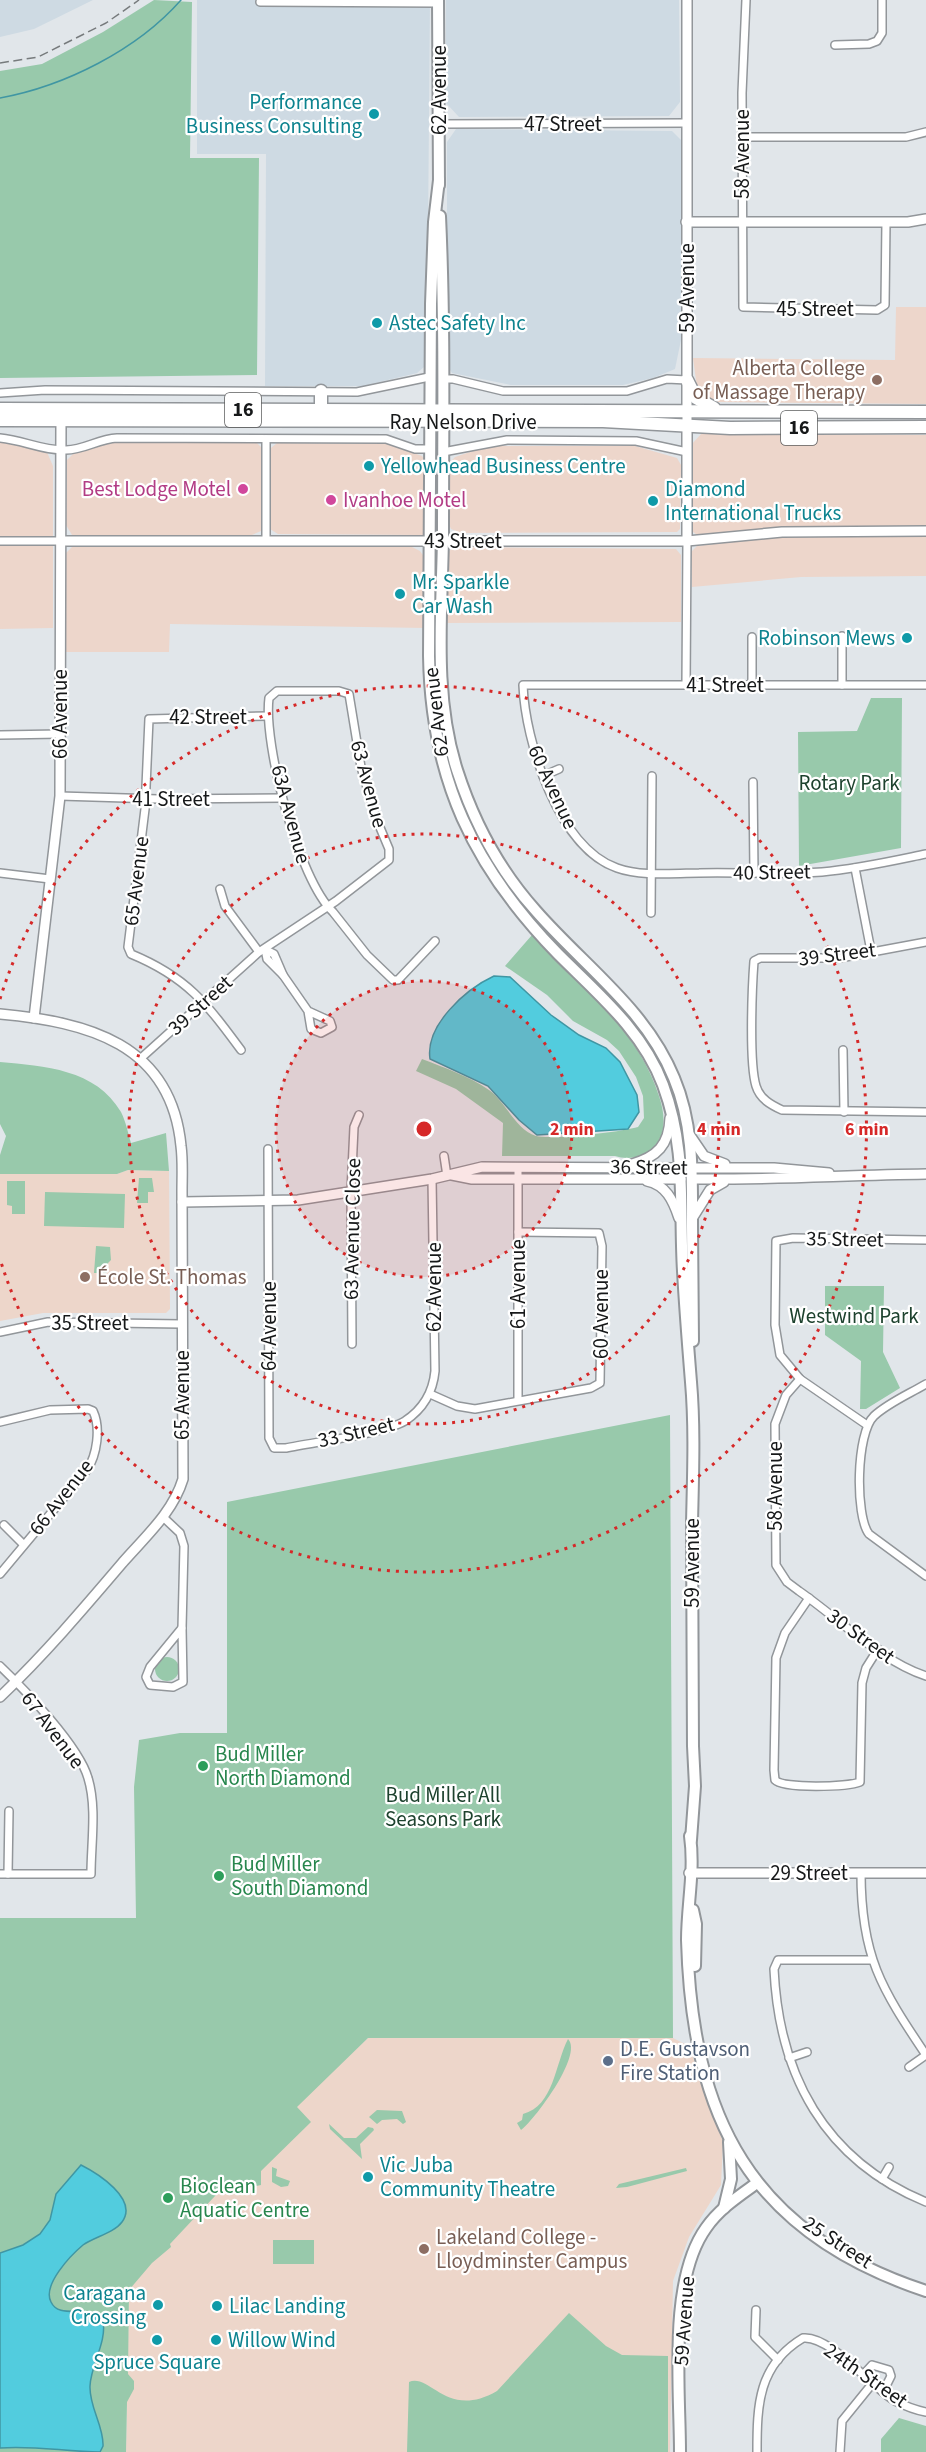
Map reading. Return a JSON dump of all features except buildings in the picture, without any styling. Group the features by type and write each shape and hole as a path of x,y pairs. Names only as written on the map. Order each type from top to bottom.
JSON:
{"highway":[{"path":"687,380 692,393 699,402 723,412"},
{"path":"321,391 321,409"},
{"name":"Ray Nelson Drive","path":"0,409 61,415 688,417 723,412 926,412"},
{"name":"Ray Nelson Drive","path":"0,420 61,415 321,409 430,416"},
{"name":"Ray Nelson Drive","path":"688,417 730,428 926,427"}],"main road":[{"name":"62 Avenue","path":"438,2 443,452 437,541 431,707 440,756 458,812 477,851 508,897 638,1038 657,1071 670,1107 687,1173"},
{"name":"62 Avenue","path":"439,180 432,248 429,378 444,711 453,759 472,810 495,856 522,895 626,1004 654,1040 675,1079 689,1133 687,1173"},
{"name":"59 Avenue","path":"687,1173 692,1218 694,1364 691,1380"},
{"name":"59 Avenue","path":"687,1173 681,1221 691,1380 693,1746 690,1873 692,1924"},
{"path":"692,1924 690,1990 696,2039 730,2146 731,2179 724,2208"},
{"path":"692,1924 695,1998 703,2054 716,2096 733,2133 760,2181"},
{"path":"720,2117 733,2146 760,2181"},
{"name":"59 Avenue","path":"680,2452 682,2289 688,2262 707,2226 724,2208 760,2181"},
{"name":"25 Street","path":"760,2181 804,2230 836,2252 926,2291"},
{"name":"25 Street","path":"760,2181 802,2220 846,2251 882,2270 926,2286"}],"street":[{"name":"59 Avenue","path":"686,685 687,0"},
{"name":"58 Avenue","path":"743,307 742,137 746,0"},
{"path":"835,45 869,44 877,41 882,33 882,0"},
{"path":"260,2 438,2"},
{"name":"47 Street","path":"439,124 686,123"},
{"path":"742,137 906,138 926,132"},
{"path":"686,222 886,222 926,219"},
{"name":"45 Street","path":"743,307 877,310 885,305 886,222"},
{"path":"0,393 45,390 374,390 429,378"},
{"path":"443,379 503,391 627,391 667,378 687,380"},
{"name":"66 Avenue","path":"34,1018 60,796 61,415"},
{"path":"0,438 60,450 78,449 93,442 117,438 386,439 416,449 431,449"},
{"path":"266,439 266,541"},
{"path":"443,452 507,440 636,441 687,452"},
{"name":"43 Street","path":"0,541 687,541 782,532 926,531"},
{"path":"842,636 842,685"},
{"path":"752,637 752,685"},
{"name":"41 Street","path":"524,685 926,685"},
{"name":"60 Avenue","path":"524,685 524,706 530,739 543,776 576,836 592,854 616,868"},
{"name":"42 Street","path":"149,719 268,716 269,698 277,691 339,691 349,694 351,699"},
{"name":"63 Avenue","path":"351,699 361,767 376,818 389,849 389,860 384,865"},
{"name":"63A Avenue","path":"268,716 282,798 319,898 367,955 393,980 398,980 435,940"},
{"name":"65 Avenue","path":"149,719 146,799 128,947 131,954 166,970 205,1001"},
{"path":"0,735 60,734"},
{"path":"543,776 559,768"},
{"path":"651,913 652,776"},
{"path":"753,782 754,873"},
{"name":"41 Street","path":"60,796 146,799 282,798"},
{"name":"40 Street","path":"616,868 652,873 822,872 926,854"},
{"name":"39 Street","path":"140,1059 263,950 384,865"},
{"path":"855,868 872,951"},
{"path":"0,873 50,879"},
{"path":"220,889 225,906 263,950 274,954 283,975 308,1011"},
{"name":"39 Street","path":"844,1112 782,1110 764,1100 756,1087 753,1067 754,961 760,958 840,958 926,942"},
{"path":"205,1001 241,1050"},
{"path":"0,1014 80,1026 120,1043 140,1059"},
{"path":"843,1050 844,1112 926,1112"},
{"name":"65 Avenue","path":"16,1682 65,1632 163,1517 183,1479 181,1146 175,1117 157,1079 140,1059"},
{"path":"611,1167 652,1158 661,1149 669,1132 670,1107"},
{"name":"63 Avenue Close","path":"352,1344 351,1192 354,1127 359,1114"},
{"path":"689,1133 704,1156 742,1168"},
{"name":"64 Avenue","path":"268,1149 269,1438 274,1448"},
{"path":"444,1156 449,1176"},
{"name":"36 Street","path":"182,1202 269,1202 432,1179 482,1167 611,1167 732,1179 806,1179 847,1175 926,1174"},
{"name":"61 Avenue","path":"518,1167 518,1400"},
{"name":"36 Street","path":"449,1176 472,1179 633,1178 742,1168 774,1168 847,1175"},
{"path":"633,1178 656,1183 663,1188 675,1205 681,1221"},
{"name":"62 Avenue","path":"430,1394 435,1371 432,1179"},
{"path":"692,1218 701,1200 710,1190 732,1179"},
{"name":"60 Avenue","path":"518,1232 599,1233 602,1246 600,1383 591,1388 518,1400"},
{"name":"35 Street","path":"800,1379 786,1365 776,1342 776,1241 793,1238 926,1240"},
{"name":"35 Street","path":"0,1332 48,1322 182,1324"},
{"name":"58 Avenue","path":"799,1591 779,1573 774,1550 775,1424 786,1395 800,1379"},
{"path":"800,1379 867,1425"},
{"path":"926,1384 883,1410 867,1425 861,1447 863,1526 869,1534 926,1576"},
{"path":"430,1394 470,1409 518,1400"},
{"name":"33 Street","path":"274,1448 286,1448 394,1425 413,1415 430,1394"},
{"name":"66 Avenue","path":"0,1422 50,1410 93,1412 96,1427 93,1462 0,1574"},
{"path":"163,1517 180,1533 184,1546 183,1682 174,1687 150,1685 146,1677 150,1667 182,1628"},
{"path":"4,1525 23,1544"},
{"name":"30 Street","path":"799,1591 906,1668 926,1676"},
{"path":"809,1598 785,1633 776,1658 774,1770 778,1784 789,1786 846,1785 860,1782 862,1683 866,1668 878,1649"},
{"name":"67 Avenue","path":"0,1666 16,1682 83,1764 92,1797 91,1874 8,1874"},
{"path":"0,1697 16,1682"},
{"path":"0,1874 8,1874 9,1811"},
{"name":"29 Street","path":"690,1873 926,1873"},
{"path":"861,1873 861,1906 872,1960 889,1999 926,2055 909,2067"},
{"path":"872,1960 778,1960 774,1969 782,2036 802,2093 834,2138 856,2160 882,2179 926,2202"},
{"path":"789,2058 807,2052"},
{"path":"882,2179 889,2167"},
{"path":"756,2310 755,2337 778,2360 766,2378 759,2396 757,2452"},
{"name":"24th Street","path":"778,2360 798,2341 807,2337 829,2347 896,2402 926,2412"},
{"path":"863,2375 872,2365 889,2370 891,2376 883,2392"},
{"path":"840,2452 842,2421 872,2384"}],"shaded area":[{"path":"0,0 93,0 34,29 0,37"},
{"path":"197,0 430,0 427,352 424,367 417,373 363,386 265,386 266,154 197,154"},
{"path":"446,0 679,0 680,102 669,116 459,117 446,103"},
{"path":"456,129 672,131 681,140 681,340 675,369 653,378 623,385 511,385 452,373 447,365 447,142"},
{"path":"896,307 926,307 926,404 715,402 698,395 693,358 895,360"},
{"path":"702,433 926,435 926,527 790,527 699,536 693,532 691,525 691,445"},
{"path":"107,440 257,443 262,448 261,531 252,535 72,535 66,525 67,460 73,454"},
{"path":"0,442 24,444 46,450 53,466 53,628 0,629"},
{"path":"277,443 388,444 422,456 427,464 428,530 423,535 278,534 270,529 271,448"},
{"path":"488,446 635,446 677,458 681,465 680,529 677,532 461,533 451,529 447,520 447,466 455,457"},
{"path":"827,535 926,536 926,576 801,577 692,587 691,552 697,546 766,538"},
{"path":"410,546 420,551 425,558 426,628 170,624 169,652 65,652 66,553 72,547"},
{"path":"453,547 676,549 681,555 681,622 444,623 446,555"},
{"name":"École St. Thomas","path":"128,1170 169,1171 170,1309 166,1313 43,1313 0,1321 0,1174 117,1174"},
{"name":"Lakeland College - Lloydminster Campus","path":"368,2038 673,2038 689,2046 723,2142 721,2185 689,2237 673,2281 670,2452 126,2452 129,2287 317,2085"}],"green space":[{"path":"154,0 192,2 190,158 259,158 257,375 0,378 0,71 42,64 103,32"},
{"name":"Rotary Park","path":"871,698 902,698 901,848 799,866 798,732 857,731"},
{"path":"532,935 606,1009 637,1049 649,1071 659,1096 664,1123 658,1142 645,1154 630,1158 502,1156 503,1123 456,1089 416,1071 422,1059 473,1081 495,1095 522,1128 536,1136 587,1135 638,1127 644,1118 643,1096 636,1077 619,1051 607,1040 573,1021 547,995 505,966"},
{"path":"0,1062 34,1065 68,1072 98,1087 121,1112 131,1143 166,1133 169,1171 128,1170 117,1174 0,1174 0,1155 6,1136 0,1124"},
{"path":"139,1178 152,1178 154,1192 148,1192 148,1203 137,1203"},
{"path":"7,1181 25,1181 25,1214 12,1214 12,1206 7,1205"},
{"path":"45,1192 125,1194 124,1228 44,1226"},
{"path":"96,1246 110,1247 111,1260 108,1263 107,1273 94,1273"},
{"name":"Westwind Park","path":"825,1286 884,1286 883,1352 900,1388 866,1409 860,1409 861,1361 825,1335"},
{"name":"Bud Miller All Seasons Park","path":"670,1415 673,2038 368,2038 297,2107 311,2122 261,2171 261,2185 245,2187 230,2180 170,2244 171,2247 152,2263 129,2290 128,2374 134,2381 134,2389 127,2402 126,2452 0,2452 0,1918 136,1918 134,1787 139,1740 180,1733 227,1733 227,1502"},
{"path":"167,1657 172,1658 178,1664 178,1674 172,1680 167,1681 162,1680 156,1674 155,1669 156,1664 162,1658"},
{"path":"568,2039 571,2047 563,2073 545,2102 521,2130 517,2123 522,2120 523,2114 533,2110 541,2102 547,2093"},
{"path":"377,2110 402,2111 406,2122 403,2124 397,2119 382,2120 377,2124 369,2117"},
{"path":"329,2124 344,2138 356,2138 368,2127 373,2128 374,2130 360,2144 362,2159 330,2129"},
{"path":"272,2167 277,2169 276,2176 290,2181 288,2186 281,2187 272,2182"},
{"path":"686,2168 687,2171 616,2188 619,2184"},
{"path":"273,2240 314,2240 314,2264 273,2264"},
{"path":"569,2313 606,2346 622,2355 668,2356 668,2452 407,2452 409,2382 417,2381 425,2384 453,2399 465,2401 480,2399 497,2391"},
{"path":"899,2418 926,2426 926,2452 881,2452 881,2439"}],"water":[{"path":"494,976 510,977 551,1015 579,1035 606,1048 620,1062 637,1095 639,1112 628,1129 537,1135 519,1120 488,1086 430,1059 430,1046 441,1021 460,999"},
{"path":"81,2165 114,2188 121,2196 126,2213 118,2226 83,2245 72,2256 54,2279 49,2295 55,2307 61,2310 90,2313 103,2321 103,2337 91,2378 90,2394 103,2446 100,2452 25,2447 0,2448 0,2253 23,2245 40,2234 50,2220 56,2194"}],"waterway":[{"path":"0,98 50,85 98,63 143,35 181,0"}],"railway":[{"path":"0,63 38,57 106,23 139,0"}],"place":[{"name":"Performance Business Consulting","path":"374,114"},
{"name":"Astec Safety Inc","path":"377,323"},
{"name":"Alberta College of Massage Therapy","path":"877,380"},
{"name":"Yellowhead Business Centre","path":"369,466"},
{"name":"Best Lodge Motel","path":"243,489"},
{"name":"Ivanhoe Motel","path":"331,500"},
{"name":"Diamond International Trucks","path":"653,501"},
{"name":"Mr. Sparkle Car Wash","path":"400,594"},
{"name":"Robinson Mews","path":"907,638"},
{"name":"École St. Thomas","path":"85,1277"},
{"name":"Bud Miller North Diamond","path":"203,1766"},
{"name":"Bud Miller South Diamond","path":"219,1876"},
{"name":"D.E. Gustavson Fire Station","path":"608,2061"},
{"name":"Vic Juba Community Theatre","path":"368,2177"},
{"name":"Bioclean Aquatic Centre","path":"168,2198"},
{"name":"Lakeland College - Lloydminster Campus","path":"424,2249"},
{"name":"Caragana Crossing","path":"158,2305"},
{"name":"Lilac Landing","path":"217,2306"},
{"name":"Spruce Square","path":"157,2340"},
{"name":"Willow Wind","path":"216,2340"}]}
